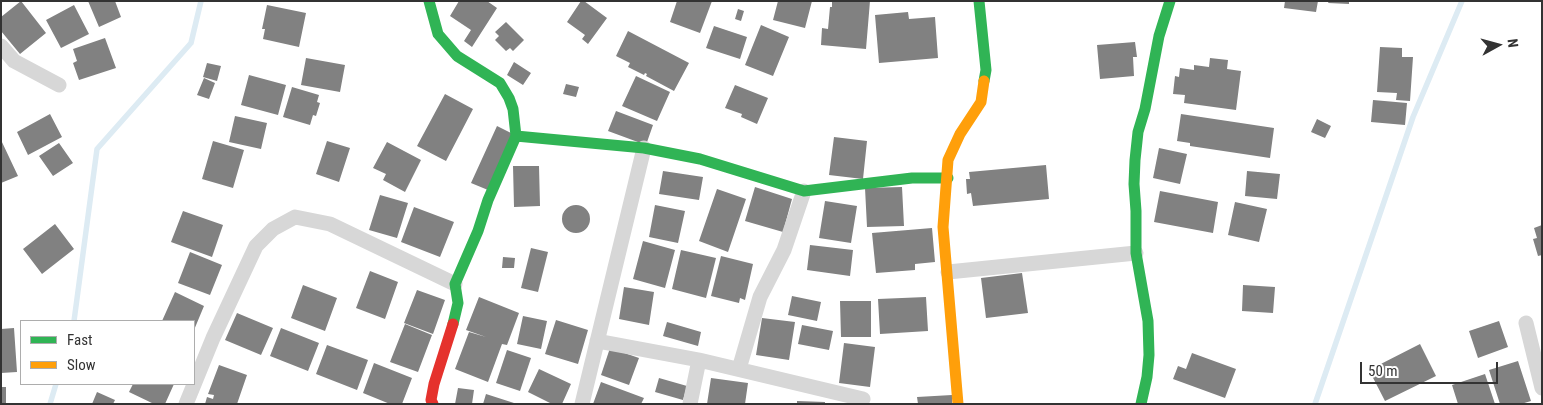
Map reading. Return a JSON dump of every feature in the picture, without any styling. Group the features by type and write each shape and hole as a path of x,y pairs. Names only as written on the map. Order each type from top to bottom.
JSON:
{"street":[{"path":"430,1 429,5 438,34 457,56 500,83 509,98 513,110 516,136 455,284 458,303 456,316 434,384 431,400 433,404"},
{"path":"958,404 943,227 948,160 960,134 980,102 986,70 979,1"},
{"path":"1141,404 1147,377 1149,355 1148,320 1136,253 1134,184 1138,132 1170,1"},
{"path":"1,46 14,60 59,85"},
{"path":"516,136 644,148 700,159 804,191 912,178 948,178"},
{"path":"582,404 644,148"},
{"path":"739,369 760,297 784,250 804,191"},
{"path":"195,382 213,338 256,246 273,228 295,218 330,224 455,284"},
{"path":"948,272 1136,253"},
{"path":"1526,323 1542,388"},
{"path":"597,341 698,360 863,399"},
{"path":"690,404 698,360"},
{"path":"186,404 194,385"}],"building":[{"path":"21,1 46,33 20,54 1,31 1,17"},
{"path":"88,1 115,1 121,17 99,27"},
{"path":"459,1 487,1 497,8 472,47 464,41 471,30 450,16"},
{"path":"581,1 584,1 607,18 588,44 582,39 585,35 567,22"},
{"path":"677,1 712,1 700,33 670,22"},
{"path":"778,1 812,1 805,28 773,20"},
{"path":"832,1 870,1 866,49 821,45 822,28 828,29"},
{"path":"1285,1 1318,1 1316,12 1284,8"},
{"path":"1329,1 1349,1 1349,4 1328,3"},
{"path":"74,5 89,34 61,48 46,20"},
{"path":"267,5 306,13 299,47 263,39 265,29 262,29"},
{"path":"738,9 744,11 741,21 735,19"},
{"path":"908,12 909,19 935,17 938,58 879,63 875,15"},
{"path":"506,22 524,40 513,51 510,48 506,51 495,40 499,36 495,32"},
{"path":"761,25 789,37 773,76 745,65"},
{"path":"714,26 747,37 740,59 706,48"},
{"path":"628,31 689,63 674,91 646,76 647,74 645,73 644,75 628,67 630,63 616,56"},
{"path":"105,38 116,68 79,80 73,63 77,61 73,49"},
{"path":"1135,42 1137,57 1133,57 1134,76 1100,79 1097,45"},
{"path":"1380,47 1402,48 1402,57 1413,57 1410,101 1396,100 1397,93 1377,92"},
{"path":"306,58 345,65 340,92 301,85"},
{"path":"1210,58 1228,60 1227,69 1241,71 1236,110 1184,103 1185,95 1173,94 1175,76 1179,77 1180,68 1194,70 1194,65 1209,67"},
{"path":"514,62 531,73 523,85 507,75"},
{"path":"207,63 221,66 217,81 203,77"},
{"path":"249,75 286,85 278,115 241,105"},
{"path":"636,76 670,92 657,121 622,106"},
{"path":"204,78 215,83 209,99 197,95"},
{"path":"566,84 579,87 576,97 563,94"},
{"path":"735,85 768,98 757,124 741,117 742,114 725,108"},
{"path":"292,87 319,95 317,102 320,103 316,116 313,115 310,125 283,117"},
{"path":"445,94 473,109 446,161 417,146"},
{"path":"1373,100 1407,103 1405,125 1371,122"},
{"path":"616,111 653,125 646,145 608,131"},
{"path":"50,114 62,137 28,155 17,132"},
{"path":"1181,114 1274,128 1270,158 1190,146 1190,143 1177,141"},
{"path":"235,116 267,123 261,149 229,142"},
{"path":"1317,119 1331,126 1325,138 1311,132"},
{"path":"497,126 513,134 488,190 471,183"},
{"path":"834,137 867,141 863,179 829,175"},
{"path":"1,140 18,176 1,183"},
{"path":"213,141 244,150 233,188 202,179"},
{"path":"327,141 350,148 339,182 316,174"},
{"path":"387,142 421,160 405,192 383,180 386,174 373,168"},
{"path":"59,143 73,163 53,176 39,156"},
{"path":"1159,148 1187,154 1180,184 1153,178"},
{"path":"1046,165 1049,199 973,206 971,193 967,194 966,179 970,179 969,172"},
{"path":"513,166 539,166 540,206 514,207"},
{"path":"663,171 703,177 699,200 659,194"},
{"path":"1247,171 1280,174 1277,199 1245,196"},
{"path":"755,187 792,199 783,232 745,221"},
{"path":"902,187 904,226 867,227 865,188"},
{"path":"717,189 746,199 728,252 699,241"},
{"path":"1160,191 1218,202 1213,233 1154,222"},
{"path":"380,195 408,203 397,238 369,230"},
{"path":"825,201 857,206 851,243 819,238"},
{"path":"1235,202 1267,209 1259,242 1228,235"},
{"path":"576,205 586,209 590,219 586,229 576,233 566,229 562,219 566,209"},
{"path":"655,205 685,211 678,243 649,237"},
{"path":"414,207 454,222 440,257 401,242"},
{"path":"183,211 223,225 212,257 171,242"},
{"path":"55,224 74,249 42,274 23,249"},
{"path":"1542,225 1542,255 1538,256 1533,239 1537,238 1534,228"},
{"path":"932,228 935,262 915,264 915,270 876,273 872,233"},
{"path":"643,241 675,250 665,288 633,279"},
{"path":"810,245 853,250 850,276 807,270"},
{"path":"531,248 548,252 538,292 521,288"},
{"path":"681,250 716,258 706,298 672,289"},
{"path":"190,252 222,265 210,295 178,283"},
{"path":"721,256 753,264 745,300 740,298 739,303 711,296"},
{"path":"503,257 515,258 514,268 502,268"},
{"path":"370,271 398,282 385,319 356,308"},
{"path":"1022,273 1028,313 986,318 981,278"},
{"path":"303,285 337,298 325,331 291,318"},
{"path":"1243,285 1275,287 1273,313 1242,311"},
{"path":"624,287 654,292 649,325 619,319"},
{"path":"417,290 445,300 433,334 404,323"},
{"path":"175,292 204,306 195,328 195,320 162,320"},
{"path":"792,296 821,302 817,321 788,315"},
{"path":"479,297 519,313 507,345 502,344 488,382 455,369 469,332 486,337 466,330"},
{"path":"926,297 928,331 880,334 878,299"},
{"path":"840,301 871,301 871,337 841,337"},
{"path":"237,313 273,328 261,355 225,340"},
{"path":"523,316 547,321 541,349 517,344"},
{"path":"762,318 795,322 789,360 756,355"},
{"path":"556,320 588,330 578,364 545,354"},
{"path":"1499,321 1508,347 1478,358 1469,331"},
{"path":"667,322 701,332 698,346 663,336"},
{"path":"405,324 432,335 418,372 390,362"},
{"path":"802,325 833,331 829,350 798,344"},
{"path":"14,328 17,372 1,373 1,329"},
{"path":"281,328 319,343 308,371 270,356"},
{"path":"844,343 875,347 870,387 839,383"},
{"path":"1420,344 1436,376 1385,401 1369,370"},
{"path":"327,345 368,360 357,390 316,374"},
{"path":"610,348 639,358 629,385 601,375"},
{"path":"507,350 531,358 520,391 496,383"},
{"path":"1192,353 1236,369 1225,398 1173,379 1178,366 1186,369"},
{"path":"1518,361 1531,401 1521,404 1500,404 1489,370"},
{"path":"374,363 412,378 402,404 390,404 363,393"},
{"path":"219,365 247,375 237,404 205,404 207,397 213,399 214,395 208,394"},
{"path":"539,369 571,384 562,404 552,404 528,392"},
{"path":"1485,374 1495,404 1458,404 1452,385"},
{"path":"659,378 687,386 683,400 655,392"},
{"path":"711,378 748,383 745,404 707,404"},
{"path":"601,382 644,398 641,404 593,404"},
{"path":"132,385 174,385 165,404 154,404 129,392"},
{"path":"1,387 6,387 6,404 1,404"},
{"path":"458,388 474,390 472,404 455,404"},
{"path":"97,392 115,400 113,404 92,404"},
{"path":"486,394 514,403 514,404 483,404"},
{"path":"952,395 952,404 918,404 917,397"},
{"path":"797,401 825,402 825,404 797,404"}],"waterway":[{"path":"74,320 97,149 191,43 201,1"},
{"path":"1315,404 1413,117 1462,1"},
{"path":"50,404 56,385"}],"traffic: fast":[{"path":"429,1 438,34 457,56 500,83 513,109 516,136 455,284 458,303 453,324"},
{"path":"979,1 986,70 984,81"},
{"path":"1141,404 1147,377 1149,355 1148,321 1136,253 1135,160 1138,132 1145,109 1159,36 1170,1"},
{"path":"516,136 644,148 700,159 804,191 912,178 948,178"}],"traffic: slow":[{"path":"958,404 943,227 948,160 960,134 981,102 984,81"}],"traffic: jam":[{"path":"433,404 431,400 434,384 453,324"}]}
